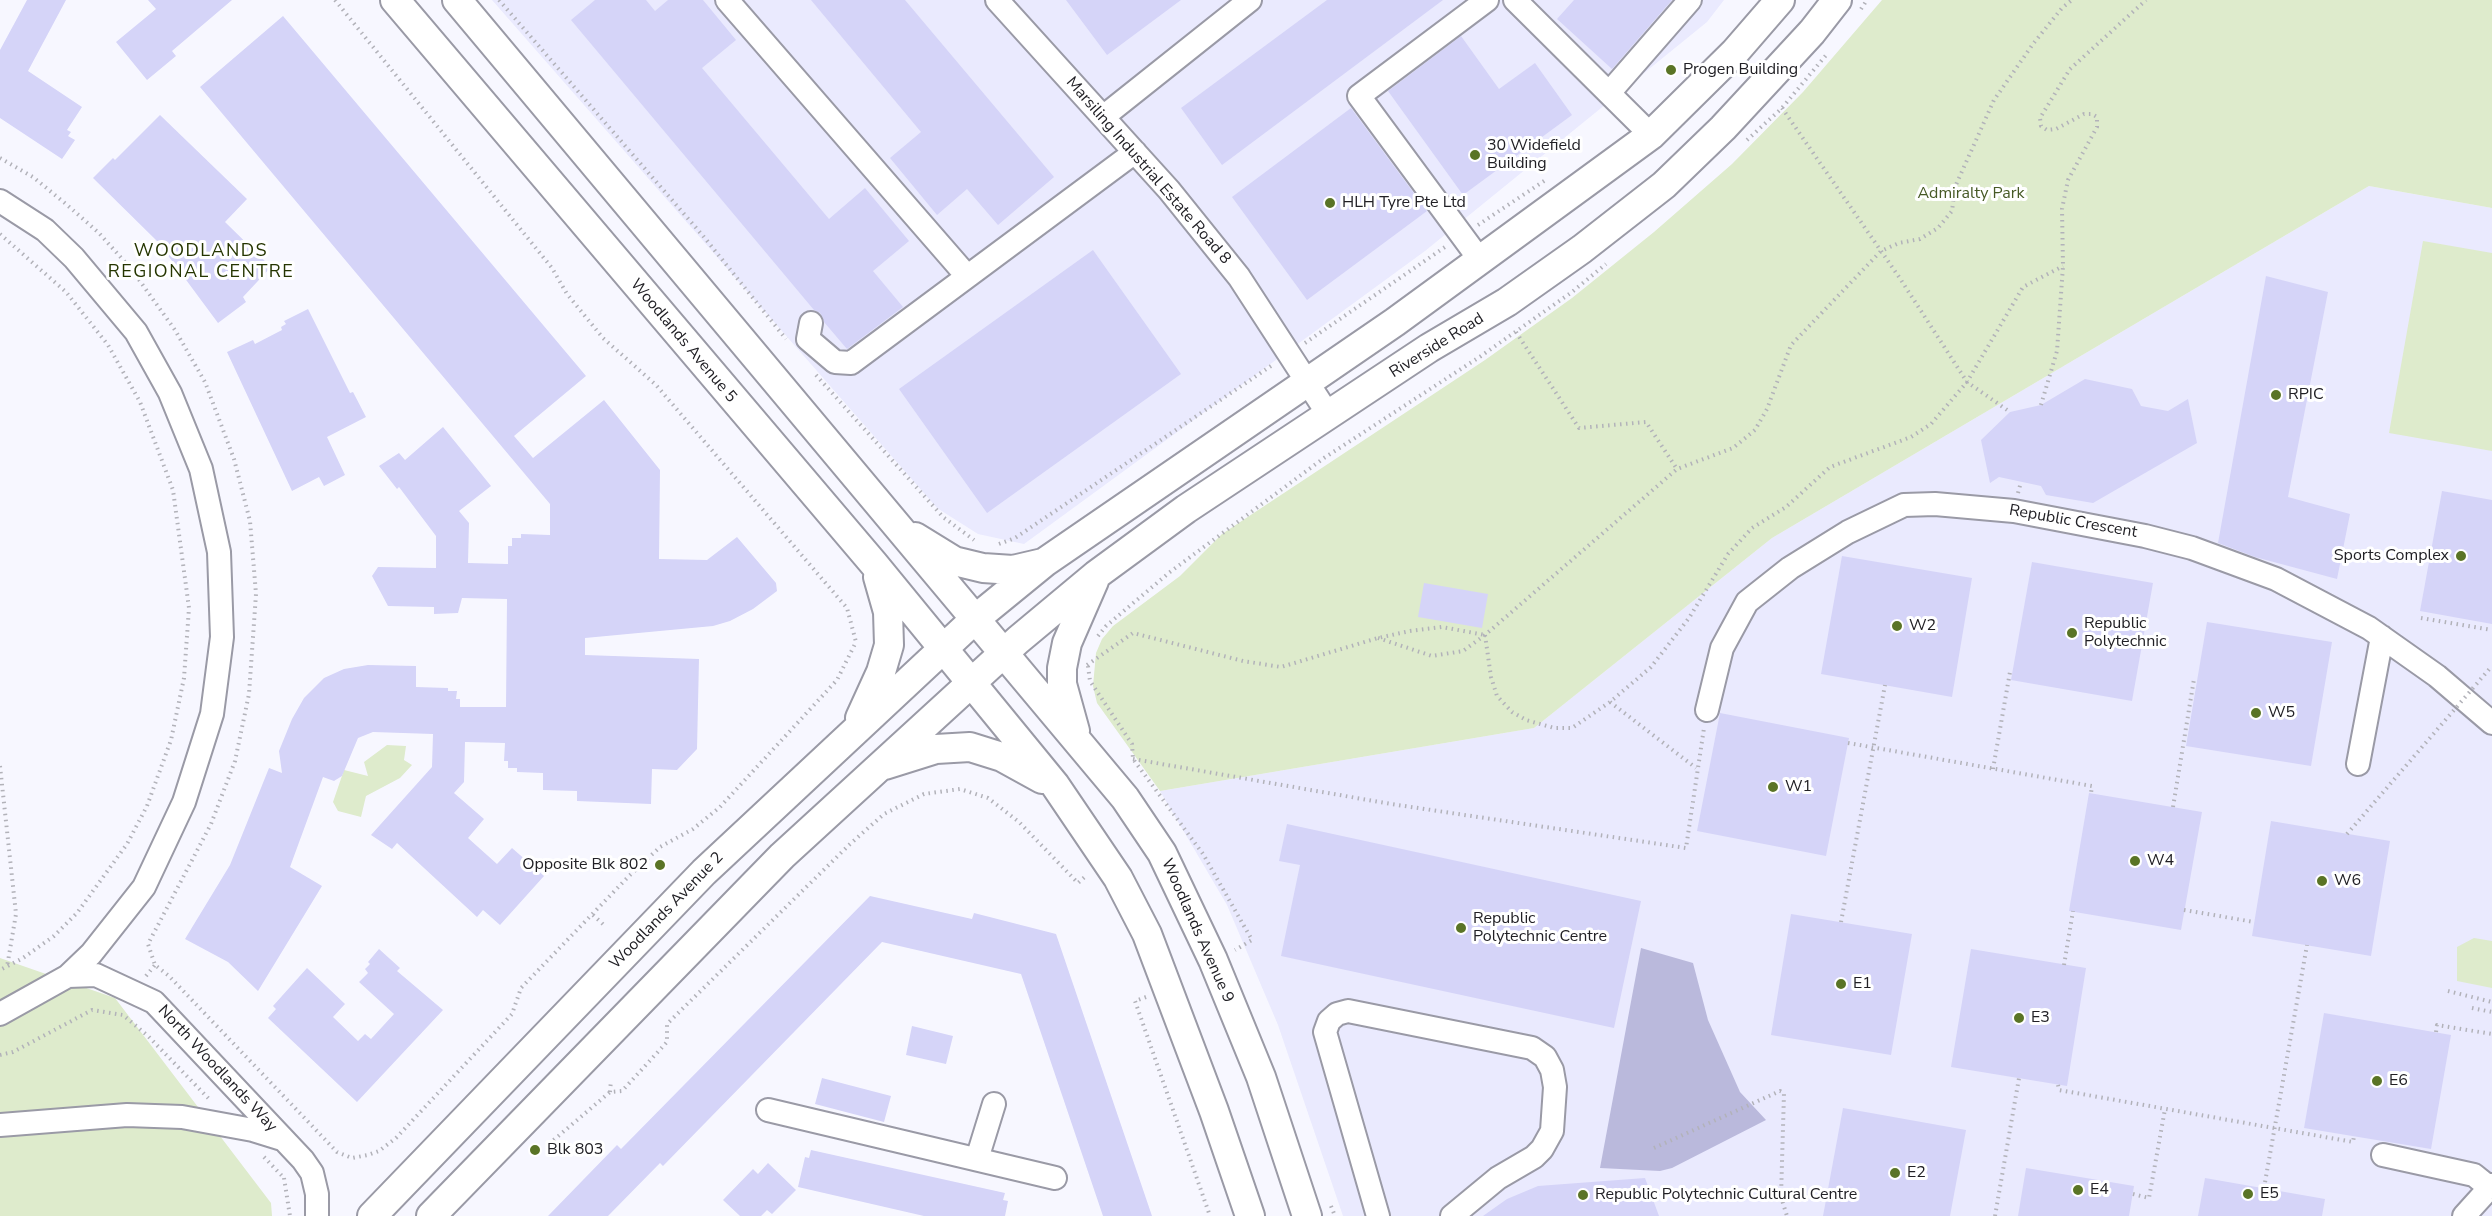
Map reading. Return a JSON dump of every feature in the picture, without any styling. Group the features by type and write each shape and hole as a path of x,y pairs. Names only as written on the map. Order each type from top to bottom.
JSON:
{"main road":[{"name":"Woodlands Avenue 5","path":"395,0 874,564 970,682"},
{"path":"431,1216 782,856 1003,653 458,0"},
{"path":"974,620 1046,562 1480,260 1651,135 1712,76 1780,0"},
{"name":"Riverside Road","path":"1003,653 1096,575 1186,509 1429,348 1507,302 1582,249 1664,185 1723,129 1812,32 1837,0"},
{"path":"893,523 954,561 983,568 1013,570 1046,562"},
{"path":"854,731 881,672 889,645 888,612 874,564"},
{"path":"1077,739 1062,684 1062,668 1067,643 1096,575"},
{"name":"Woodlands Avenue 2","path":"372,1216 704,872 974,620"},
{"name":"Woodlands Avenue 9","path":"1003,653 1125,798 1162,853 1193,915 1261,1077 1307,1216"},
{"path":"970,682 1055,785 1118,878 1147,934 1196,1061 1250,1216"},
{"path":"876,768 936,749 970,747 1002,758 1055,785"}],"street":[{"path":"727,0 967,276"},
{"name":"Marsiling Industrial Estate Road 8","path":"997,0 1135,152 1239,277 1328,414"},
{"path":"1103,117 1250,0"},
{"path":"1480,260 1359,96 1487,0"},
{"path":"1515,0 1651,135"},
{"path":"1609,93 1690,0"},
{"path":"811,323 808,339 835,362 851,363 1135,152"},
{"path":"0,201 45,230 74,258 136,332 170,393 201,469 219,552 222,637 212,714 184,802 144,887 91,954 68,976 0,1014"},
{"name":"Republic Crescent","path":"1707,710 1722,648 1747,602 1791,568 1848,532 1904,505 1935,504 2014,511 2154,538 2192,548 2276,579 2382,637 2437,676 2492,723"},
{"path":"2358,764 2382,637"},
{"name":"North Woodlands Way","path":"68,976 96,975 154,1002 284,1139 312,1173 317,1194 317,1216"},
{"path":"1378,1216 1325,1032 1329,1021 1336,1014 1348,1011 1532,1048 1545,1057 1552,1070 1555,1087 1552,1131 1542,1149 1534,1157 1498,1178 1452,1216"},
{"path":"977,1159 994,1104"},
{"path":"768,1110 1055,1178"},
{"path":"0,1125 128,1115 182,1117 284,1139"},
{"path":"2383,1155 2474,1174 2491,1187 2464,1216"}],"path":[{"path":"0,158 33,177 99,233 132,270 175,330 205,382 234,459 250,521 256,594 249,694 235,761 211,824 148,944 154,965 169,976 337,1152 352,1158 379,1151 396,1138 512,1014 521,988 660,847 693,829 720,807 837,680 856,642 847,608 656,384 603,338 567,294 552,268 335,0"},
{"path":"499,0 704,237 792,346"},
{"path":"1378,638 1432,656 1463,651 1485,635 1677,469 1733,448 1755,430 1767,409 1791,345 1881,251 1899,243 1920,239 1938,228 1952,210 1955,187 1994,99 2033,44 2062,8 2072,0"},
{"path":"2041,405 2057,351 2063,266 2062,209 2068,180 2094,134 2097,117 2084,114 2056,129 2047,130 2041,126 2040,118 2070,69 2146,0"},
{"path":"1782,108 1881,251 1967,382 2010,412"},
{"path":"989,543 998,544 1015,538 1549,177"},
{"path":"0,234 66,292 108,345 140,402 173,490 182,540 189,608 184,678 171,740 137,825 108,873 77,914 54,936 0,970"},
{"path":"1485,635 1497,696 1512,712 1526,720 1554,728 1572,728 1610,702 1651,666 1689,618 1728,554 1752,528 1786,507 1830,467 1911,437 1931,424 1967,382 2023,287 2063,266"},
{"path":"1516,332 1579,428 1646,422 1677,469"},
{"path":"814,374 943,517 974,540 981,541"},
{"path":"2421,618 2492,630"},
{"path":"1234,950 1252,940 1203,854 1132,759 1132,744 1090,681 1088,665 1133,633 1243,661 1281,667 1378,638 1442,627 1485,635"},
{"path":"2347,834 2492,666"},
{"path":"1993,769 2010,672 2012,672"},
{"path":"2173,807 2194,678"},
{"path":"1841,922 1885,685"},
{"path":"1610,702 1696,768"},
{"path":"1132,759 1391,804 1686,848 1696,768 1707,710"},
{"path":"1848,742 2092,786 2091,793"},
{"path":"0,766 16,914 7,967"},
{"path":"549,1144 610,1092 622,1091 667,1042 667,1024 849,845 884,814 924,794 960,789 988,798 1019,822 1078,884"},
{"path":"2184,910 2254,922"},
{"path":"2064,964 2073,911"},
{"path":"593,915 604,926"},
{"path":"2264,1188 2307,945"},
{"path":"2448,991 2492,1002"},
{"path":"1135,1001 1210,1216"},
{"path":"2472,1008 2492,1012"},
{"path":"0,1055 13,1052 92,1010 124,1016 148,1036 284,1178 290,1216"},
{"path":"2436,1032 2438,1025 2492,1034"},
{"path":"1995,1216 2019,1078"},
{"path":"610,1092 611,1080"},
{"path":"2058,1085 2059,1090 2275,1129 2353,1142 2354,1136"},
{"path":"1654,1148 1780,1091 1784,1093 1781,1197 1787,1216"},
{"path":"2133,1194 2149,1198 2165,1109"}],"shaded area":[{"path":"492,0 1724,0 1707,22 1425,251 1024,544 978,534 937,508"},
{"name":"Republic Polytechnic","path":"2369,186 2492,208 2492,1216 1343,1216 1278,1025 1227,905 1160,791 1534,728 1772,538"}],"green space":[{"name":"Admiralty Park","path":"1882,0 2492,0 2492,208 2369,186 1772,538 1534,728 1160,791 1097,703 1093,686 1096,653 1102,639 1113,626 1180,576 1222,534 1485,360 1572,298 1654,232 1732,164 1803,92"},
{"path":"2423,241 2492,253 2492,451 2389,433"},
{"path":"387,745 406,746 404,760 412,765 400,778 366,796 361,817 338,811 333,802 344,770 368,776 364,762"},
{"path":"2474,938 2492,941 2492,988 2457,981 2457,947"},
{"path":"0,958 115,998 271,1203 272,1216 0,1216"}],"water":[{"path":"1641,948 1693,963 1708,1020 1740,1092 1766,1120 1672,1168 1660,1171 1600,1168"}],"building":[{"path":"27,0 66,0 28,71 82,107 67,130 71,132 68,136 75,140 62,159 0,118 0,50"},
{"path":"148,0 232,0 172,51 176,56 147,80 116,42 156,9"},
{"path":"595,0 646,0 655,11 668,0 703,0 736,40 702,68 829,219 865,188 909,241 873,271 903,307 847,349 824,322 820,313 814,310 571,20"},
{"path":"811,0 905,0 1054,177 998,225 967,189 937,215 890,158 921,132"},
{"path":"1066,0 1181,0 1107,55"},
{"path":"1327,0 1443,0 1222,165 1181,108"},
{"path":"1574,0 1672,0 1612,69 1557,19"},
{"path":"283,16 586,376 514,436 533,458 604,400 660,470 659,559 707,560 737,537 776,583 777,591 753,609 730,621 713,626 585,638 585,655 699,659 697,749 677,770 652,769 651,804 577,801 577,791 543,790 543,773 517,772 517,768 508,768 508,761 504,761 505,743 465,742 464,782 454,793 484,819 468,838 497,864 512,848 544,876 500,925 483,910 477,917 397,843 392,849 371,835 432,767 433,734 373,732 358,738 342,776 334,781 323,777 290,867 322,886 258,991 228,962 185,939 230,865 269,768 282,773 279,751 292,719 304,698 324,678 344,669 368,665 416,666 416,687 448,688 448,691 457,691 456,699 460,699 460,707 506,707 507,599 462,598 458,613 434,614 434,607 388,606 372,576 378,567 436,568 436,536 399,487 397,489 379,466 399,453 405,460 443,427 491,486 459,511 469,523 468,563 508,564 508,546 512,546 512,538 521,538 521,534 550,535 550,504 200,87"},
{"name":"30 Widefield Building","path":"1461,36 1499,89 1535,63 1572,115 1463,195 1388,91"},
{"name":"HLH Tyre Pte Ltd","path":"1351,108 1427,211 1307,300 1232,197"},
{"path":"160,115 247,199 225,222 271,267 243,297 246,302 218,323 158,242 93,178 113,158 115,160"},
{"path":"1093,250 1181,374 987,513 899,389"},
{"name":"RPIC","path":"2266,276 2328,292 2288,497 2350,514 2337,579 2255,557 2218,543"},
{"path":"308,309 350,393 353,392 366,417 327,437 345,475 324,486 319,477 292,491 227,352 253,340 255,344 282,330 281,327 286,324 284,321"},
{"path":"2085,379 2132,389 2141,406 2168,411 2188,399 2197,443 2093,503 2046,495 2041,486 1999,477 1990,483 1981,440 2010,412 2041,405"},
{"name":"Sports Complex","path":"2442,491 2492,500 2492,624 2420,611"},
{"name":"W2","path":"1842,556 1972,578 1952,697 1821,674"},
{"path":"2032,562 2153,583 2132,701 2011,680"},
{"path":"1424,583 1488,594 1482,628 1418,617"},
{"name":"W5","path":"2207,622 2332,642 2311,766 2186,746"},
{"name":"W1","path":"1720,713 1849,738 1826,856 1697,831"},
{"name":"W4","path":"2089,793 2202,812 2181,930 2069,911"},
{"name":"W6","path":"2271,821 2390,841 2371,956 2252,936"},
{"name":"Republic Polytechnic Centre","path":"1287,824 1641,901 1614,1028 1281,956 1300,865 1279,861"},
{"path":"870,896 972,919 974,913 1056,934 1152,1216 1103,1216 1021,974 882,942 663,1166 660,1163 608,1216 548,1216 617,1145 621,1149"},
{"name":"E1","path":"1791,914 1912,934 1891,1055 1771,1035"},
{"path":"379,949 400,968 397,971 443,1010 357,1102 268,1018 276,1009 273,1006 307,968 345,1004 333,1017 358,1041 365,1034 371,1039 394,1014 359,982 368,973 365,969 370,964 368,962"},
{"name":"E3","path":"1971,949 2086,968 2067,1086 1951,1067"},
{"name":"E6","path":"2324,1013 2451,1035 2431,1149 2304,1128"},
{"path":"912,1026 953,1036 946,1064 906,1055"},
{"path":"822,1078 891,1096 884,1122 815,1104"},
{"name":"E2","path":"1843,1108 1966,1130 1950,1216 1823,1216"},
{"path":"811,1150 1005,1193 1003,1200 1008,1201 1005,1216 924,1216 798,1187 805,1157 809,1158"},
{"path":"768,1163 796,1190 772,1214 767,1210 761,1216 740,1216 723,1200 753,1169 758,1174"},
{"name":"E4","path":"2026,1168 2134,1186 2129,1216 2018,1216"},
{"name":"Republic Polytechnic Cultural Centre","path":"1645,1178 1659,1216 1483,1216 1507,1199 1538,1186"},
{"name":"E5","path":"2205,1178 2325,1199 2322,1216 2198,1216"}],"place":[{"name":"Progen Building","path":"1671,70"},
{"name":"30 Widefield Building","path":"1475,155"},
{"name":"HLH Tyre Pte Ltd","path":"1330,203"},
{"name":"RPIC","path":"2276,395"},
{"name":"Sports Complex","path":"2461,556"},
{"name":"W2","path":"1897,626"},
{"name":"Republic Polytechnic","path":"2072,633"},
{"name":"W5","path":"2256,713"},
{"name":"W1","path":"1773,787"},
{"name":"W4","path":"2135,861"},
{"name":"Opposite Blk 802","path":"660,865"},
{"name":"W6","path":"2322,881"},
{"name":"Republic Polytechnic Centre","path":"1461,928"},
{"name":"E1","path":"1841,984"},
{"name":"E3","path":"2019,1018"},
{"name":"E6","path":"2377,1081"},
{"name":"Blk 803","path":"535,1150"},
{"name":"E2","path":"1895,1173"},
{"name":"E4","path":"2078,1190"},
{"name":"E5","path":"2248,1194"},
{"name":"Republic Polytechnic Cultural Centre","path":"1583,1195"}],"district":[{"name":"WOODLANDS REGIONAL CENTRE","path":"201,262"}]}
